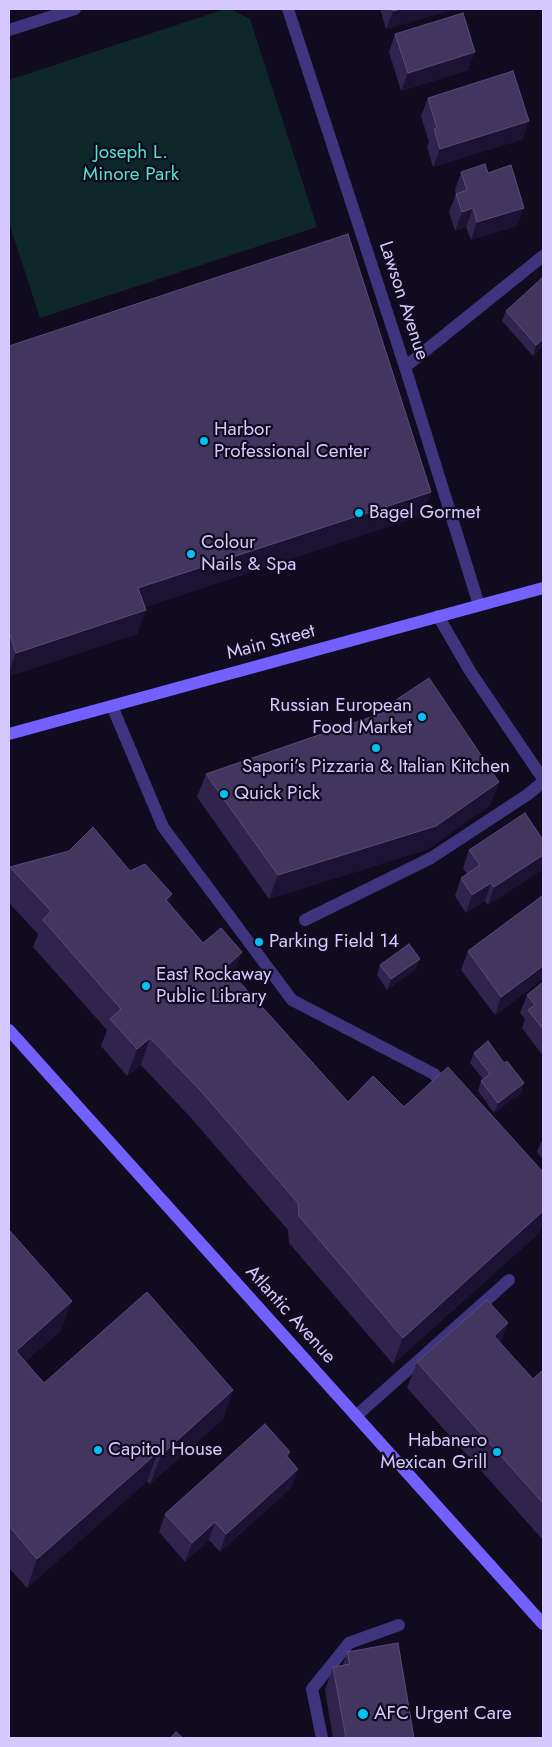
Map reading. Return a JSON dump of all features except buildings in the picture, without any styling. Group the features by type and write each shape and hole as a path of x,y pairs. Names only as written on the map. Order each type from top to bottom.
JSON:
{"main road":[{"name":"Main Street","path":"9,734 543,588"},
{"name":"Atlantic Avenue","path":"9,1030 543,1624"}],"street":[{"path":"9,30 75,9"},
{"name":"Lawson Avenue","path":"288,9 406,367 479,605"},
{"path":"406,367 543,256"},
{"path":"305,920 430,858 527,795 543,781 470,671 438,616"},
{"path":"112,706 163,827 292,1000 434,1074 453,1096"},
{"path":"356,1416 509,1280"},
{"path":"322,1738 312,1689 350,1643 399,1625"}],"green space":[{"name":"Joseph L. Minore Park","path":"225,9 230,9 250,19 317,227 40,318 9,223 9,80"}],"place":[{"name":"Harbor Professional Center","path":"204,441"},
{"name":"Bagel Gormet","path":"359,513"},
{"name":"Colour Nails & Spa","path":"191,554"},
{"name":"Russian European Food Market","path":"422,717"},
{"name":"Sapori’s Pizzaria & Italian Kitchen","path":"376,748"},
{"name":"Quick Pick","path":"224,794"},
{"name":"Parking Field 14","path":"259,942"},
{"name":"East Rockaway Public Library","path":"146,986"},
{"name":"Capitol House","path":"98,1450"},
{"name":"Habanero Mexican Grill","path":"497,1452"},
{"name":"AFC Urgent Care","path":"363,1714"}]}
